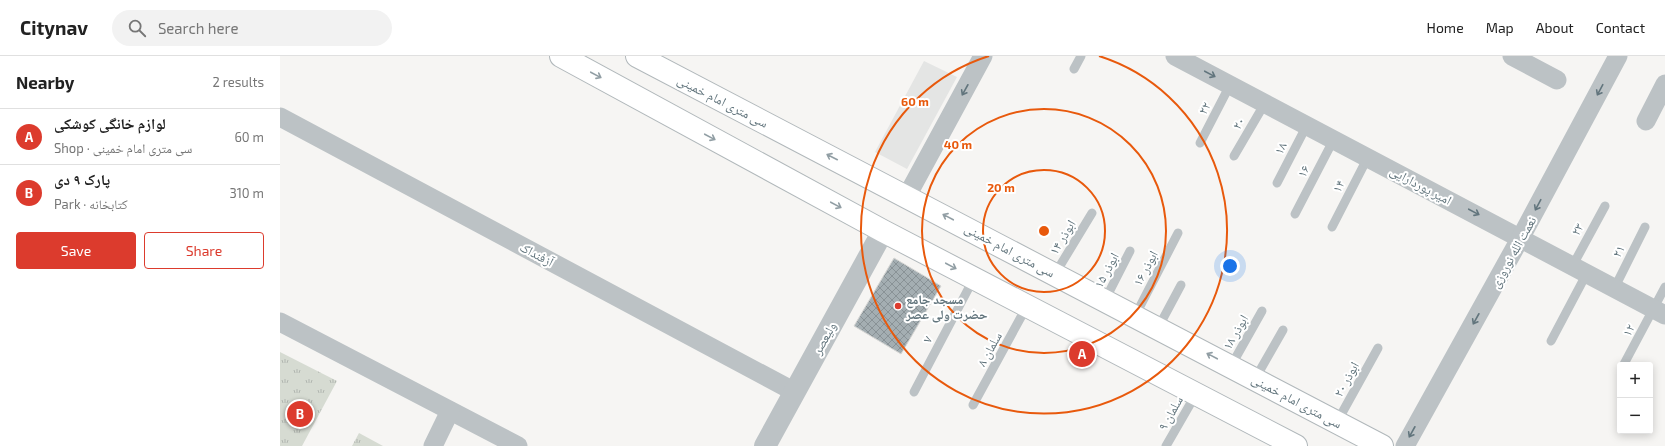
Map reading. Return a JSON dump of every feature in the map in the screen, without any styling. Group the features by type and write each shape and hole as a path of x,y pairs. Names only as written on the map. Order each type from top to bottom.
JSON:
{"main road":[{"path":"561,56 883,230 1296,446"},
{"name":"سی متری امام خمینی","path":"637,56 1382,446"}],"street":[{"path":"907,196 983,56"},
{"name":"امیر پوردارایی","path":"1175,56 1521,237 1659,312"},
{"path":"1512,56 1557,80"},
{"name":"نعمت الله نوروزی","path":"1405,446 1521,237 1618,56"},
{"path":"1646,121 1665,84"},
{"name":"آزفنداک","path":"280,117 795,392"},
{"name":"وليعصر","path":"765,446 883,230"},
{"path":"280,322 518,446"},
{"path":"433,446 450,410"}],"lane":[{"path":"1074,69 1081,56"},
{"name":"۲۲","path":"1200,143 1230,85"},
{"name":"۲۰","path":"1234,156 1265,103"},
{"name":"۱۸","path":"1277,183 1307,125"},
{"name":"۱۶","path":"1295,214 1334,139"},
{"name":"۱۴","path":"1332,228 1368,157"},
{"name":"۲۳","path":"1551,341 1605,206"},
{"name":"ابوذر ۱۴","path":"1055,274 1092,213"},
{"name":"۲۱","path":"1615,287 1645,228"},
{"name":"ابوذر ۱۶","path":"1135,316 1178,233"},
{"name":"ابوذر ۱۵","path":"1105,300 1130,252"},
{"name":"۷","path":"914,392 974,278"},
{"path":"1158,328 1181,285"},
{"name":"۱۲","path":"1625,362 1659,312 1665,287"},
{"name":"سلمان ۸","path":"973,405 1027,306"},
{"name":"ابوذر ۱۸","path":"1231,366 1262,311"},
{"path":"1256,379 1283,330"},
{"name":"ابوذر ۲۰","path":"1337,422 1378,348"},
{"name":"سلمان ۹","path":"1166,446 1196,394"}],"shaded area":[{"path":"924,61 957,77 907,169 875,152"}],"green space":[{"path":"280,352 337,381 302,446 280,446"},
{"path":"359,433 383,446 352,446"}],"building":[{"name":"مسجد جامع حضرت ولی عصر","path":"894,258 941,286 901,354 854,326"}],"place":[{"name":"مسجد جامع حضرت ولی عصر","path":"898,306"},
{"name":"لوازم خانگی کوشکی","path":"1082,354"},
{"name":"پارک ۹ دی","path":"300,414"}]}
